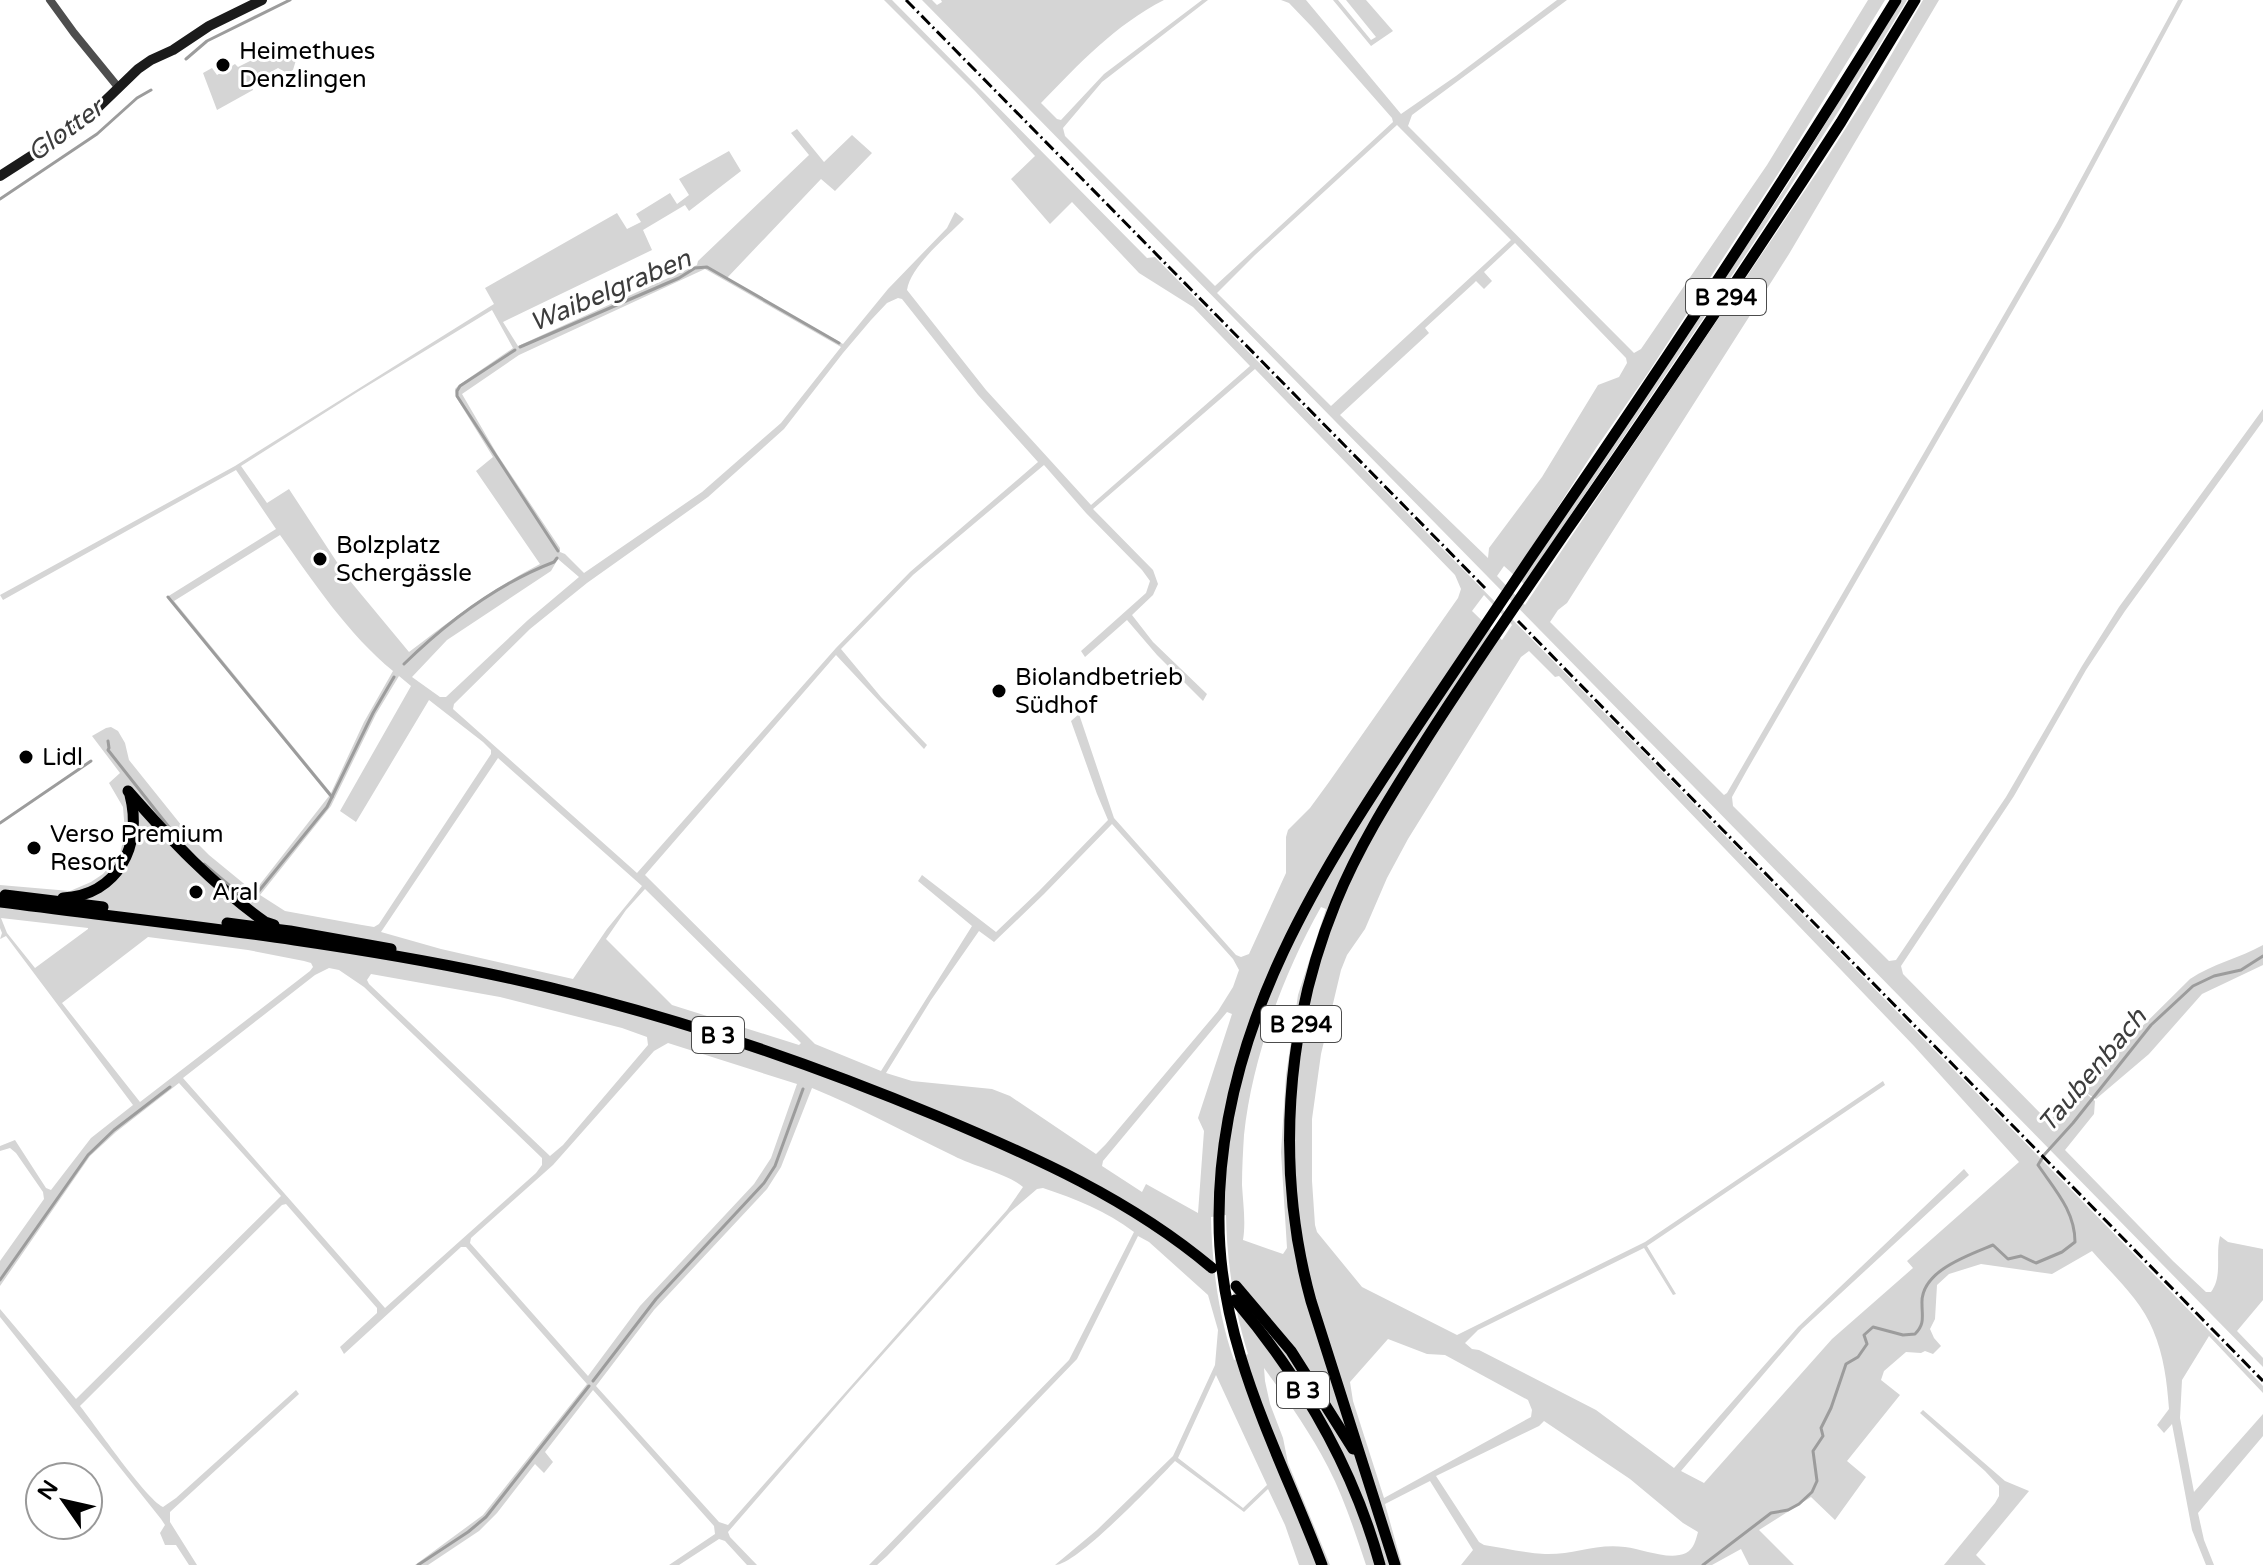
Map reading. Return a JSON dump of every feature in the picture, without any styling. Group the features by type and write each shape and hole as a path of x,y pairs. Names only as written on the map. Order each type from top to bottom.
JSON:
{"highway":[{"name":"B 294","path":"1322,1565 1240,1358 1223,1284 1219,1216 1222,1156 1232,1097 1248,1037 1277,963 1335,852 1768,204 1896,0"},
{"name":"B 294","path":"1363,1466 1303,1273 1290,1176 1292,1079 1299,1032 1316,961 1336,901 1365,840 1437,723 1802,182 1915,0"},
{"path":"40,899 75,897 97,890 119,868 126,858 133,836 128,791 213,882 265,922 290,931"},
{"name":"B 3","path":"0,894 290,931 428,957 464,969"},
{"name":"B 3","path":"0,902 239,933 464,969 613,1004 701,1030 830,1073 1042,1161 1104,1193 1163,1230 1212,1268"},
{"name":"B 3","path":"1236,1286 1306,1371 1363,1466 1395,1565"},
{"name":"B 3","path":"1235,1300 1276,1352 1319,1417 1355,1490 1380,1565"}],"main road":[{"path":"0,176 81,124 151,60 262,0"}],"street":[{"path":"50,0 118,87"}],"shaded area":[{"path":"884,0 892,0 1147,258 1155,257 2263,1386 2263,1393 2209,1336 2182,1380 2180,1418 2194,1492 2263,1414 2263,1436 2198,1513 2214,1565 2206,1565 2192,1530 2172,1424 2164,1433 2157,1425 2169,1409 2164,1369 2153,1330 2134,1298 2092,1251 2052,1274 1981,1264 1949,1274 1937,1285 1935,1319 1930,1329 1941,1346 1933,1354 1925,1351 1906,1352 1884,1371 1881,1380 1900,1395 1847,1461 1866,1477 1835,1520 1811,1497 1759,1530 1794,1565 1749,1565 1741,1549 1712,1565 1461,1565 1473,1550 1430,1481 1385,1504 1402,1565 1366,1565 1328,1467 1264,1368 1270,1404 1283,1438 1288,1463 1330,1565 1299,1565 1268,1489 1244,1512 1175,1461 1098,1537 1080,1552 1055,1565 1097,1530 1173,1456 1215,1365 1218,1330 1208,1295 1149,1242 1138,1236 1077,1359 887,1556 877,1565 869,1565 1069,1360 1134,1232 1090,1206 1043,1188 1037,1189 1010,1212 728,1532 757,1565 747,1565 725,1541 719,1539 679,1565 669,1565 715,1534 714,1526 593,1390 545,1452 553,1462 544,1473 535,1464 479,1531 428,1565 415,1565 483,1515 587,1384 466,1247 461,1247 344,1354 340,1347 377,1313 377,1308 286,1204 282,1205 80,1406 133,1476 163,1507 296,1390 299,1394 170,1512 170,1522 197,1565 189,1565 176,1545 165,1545 160,1533 165,1525 161,1519 0,1317 0,1309 76,1399 281,1196 179,1083 90,1156 0,1286 0,1261 44,1199 43,1192 16,1153 10,1148 0,1151 0,1146 15,1140 46,1188 51,1190 91,1138 133,1105 6,936 0,939 0,885 70,891 103,874 120,854 125,832 123,807 109,783 120,773 92,736 106,728 118,731 129,760 190,836 254,892 329,796 167,597 276,529 236,470 3,600 0,595 235,466 494,304 485,288 617,213 627,229 641,222 636,214 670,193 677,204 689,195 679,179 729,151 741,171 689,211 685,205 643,230 652,250 503,322 518,346 697,265 809,155 791,133 797,129 824,162 852,135 872,153 835,191 821,179 727,278 843,344 888,289 947,228 955,212 964,219 922,261 907,290 986,390 1091,505 1250,366 1193,307 1139,273 1072,202 1050,224 1011,179 1035,156","holes":["705,269 841,347 781,423 702,492 584,573 560,552 462,394 519,355","902,299 978,395 1038,462 910,572 836,648 637,873 453,709 454,704 530,629 587,583 708,497 784,429 843,353 887,303","492,310 513,348 459,385 455,389 456,397 493,457 476,471 540,564 489,594 409,652 346,576 289,489 267,503 241,466","1255,369 1455,575 1461,589 1458,598 1329,782 1310,808 1288,830 1286,873 1249,954 1236,955 1114,818 1079,714 1071,721 1108,820 996,932 922,875 918,881 972,926 881,1071 815,1044 645,875 836,655 924,749 927,745 841,649 913,575 1044,465 1150,581 1146,593 1081,651 1085,657 1127,620 1203,701 1207,694 1153,642 1132,615 1153,595 1158,584 1153,570 1093,509","280,535 346,624 393,671 364,722 331,793 174,601","558,559 579,577 446,697 440,697 412,677 447,640 551,571","1484,595 1512,625 1502,640 1472,611","1529,651 1555,677 1559,676 1914,1046 2019,1162 1907,1261 1913,1268 1832,1339 1704,1483 1681,1471 1802,1329 1969,1175 1964,1169 1798,1327 1674,1468 1596,1410 1465,1343 1478,1330 1644,1248 1673,1295 1676,1294 1647,1246 1885,1085 1883,1081 1645,1242 1457,1335 1362,1287 1317,1232 1315,1225 1312,1119 1321,1054 1341,970 1365,929 1408,839 1521,657","399,676 411,686 340,811 356,822 429,700 491,750 379,924 374,927 285,911 260,895 331,806 376,714","498,758 642,886 607,929 573,979 381,932","1112,824 1233,959 1239,970 1233,987 1218,1011 1096,1154 1010,1096 992,1089 912,1081 886,1073 979,931 994,942","645,889 801,1043 799,1045 672,1005 606,939","1321,907 1326,909 1298,995 1286,1075 1281,1152 1287,1248 1283,1254 1243,1240 1244,1135 1254,1077 1271,1018 1307,933","1,918 88,929 35,968 7,933","148,937 248,950 304,961 313,967 140,1102 62,1003","329,968 339,970 364,987 542,1158 542,1165 385,1308 183,1078 315,975","371,974 500,997 647,1037 648,1045 563,1145 550,1156 369,984 367,980","1227,1012 1232,1014 1198,1118 1204,1131 1198,1213 1146,1184 1142,1192 1102,1166 1103,1161","668,1043 797,1084 771,1158 754,1184 640,1306 588,1376 470,1243 471,1238 553,1165 654,1051","812,1088 1023,1187 1007,1210 728,1525 719,1522 596,1386 654,1310 767,1189 781,1167","1226,1215 1232,1286 1248,1354 1234,1360 1214,1271 1211,1217","1388,1339 1427,1354 1445,1355 1528,1400 1531,1417 1384,1498 1353,1401 1350,1382","1216,1375 1267,1485 1243,1508 1178,1458","1544,1421 1630,1479 1698,1532 1689,1551 1672,1556 1614,1546 1545,1554 1484,1545 1436,1476"]},
{"path":"922,0 932,0 937,5 941,0 1164,0 1114,33 1041,103 1061,120 1104,74 1202,0 1208,0 1102,82 1063,128 1065,136 1215,286 1393,122 1312,27 1289,3 1281,0 1306,0 1401,114 1557,0 1567,0 1412,115 1408,126 1634,353 1641,349 1767,165 1868,0 1885,0 1785,163 1514,575 1504,566 1497,576 1525,605 1828,156 1923,0 1939,0 1789,254 1567,603 1550,622 1724,795 2057,223 2178,0 2183,0 2061,227 1732,797 1733,806 1889,961 1896,960 2006,797 2119,607 2263,409 2263,421 2125,611 2086,670 2014,796 1901,966 1903,974 2049,1119 2059,1114 2079,1089 2190,979 2263,945 2263,965 2202,994 2149,1054 2096,1099 2088,1094 2095,1101 2094,1114 2065,1150 2206,1292 2211,1292 2217,1279 2220,1236 2228,1242 2263,1249 2263,1300 2237,1331 2263,1358 2263,1367","holes":["1397,125 1511,240 1331,406 1217,293","1515,243 1626,358 1627,363 1619,377 1598,385 1542,477 1489,548 1488,558 1340,415 1429,333 1425,328 1476,281 1484,289 1492,281 1484,272"]},
{"path":"1333,0 1338,0 1371,40 1376,37 1346,0 1366,0 1393,31 1371,46"},
{"path":"1902,0 1907,0 1815,148 1524,584 1521,581 1788,184"},
{"path":"289,46 296,60 293,70 287,73 278,68 251,83 253,90 217,110 203,73 212,68 217,75 235,64 238,67 274,49 276,53"},
{"path":"1923,1410 2005,1481 2029,1491 1976,1555 1986,1565 1944,1565 1995,1503 1999,1486 1920,1413"}],"waterway":[{"name":"Glotter","path":"186,59 207,41 290,0"},
{"name":"Glotter","path":"0,199 97,134 137,98 151,90"},
{"name":"Waibelgraben","path":"520,347 679,278 695,268 707,267 839,343"},
{"name":"Waibelgraben","path":"515,350 460,386 457,396 558,551"},
{"name":"Waibelgraben","path":"404,664 474,606 557,558"},
{"path":"168,597 332,797"},
{"name":"Waibelgraben","path":"258,892 327,807 394,677"},
{"path":"108,741 108,750 176,836"},
{"path":"0,823 91,761"},
{"path":"204,864 249,902"},
{"name":"Taubenbach","path":"1703,1565 1771,1513 1788,1510 1812,1492 1817,1481 1813,1451 1823,1436 1821,1428 1846,1364 1858,1357 1867,1344 1864,1335 1873,1327 1903,1335 1915,1334 1922,1324 1923,1292 1929,1282 1948,1266 1993,1245 2008,1259 2021,1256 2036,1263 2062,1252 2075,1242 2068,1211 2038,1165 2044,1155 2151,1025 2193,986 2214,976 2241,970 2263,956"},
{"name":"Waibelgraben","path":"0,1280 88,1155 114,1130 170,1087"},
{"path":"593,1381 656,1299 764,1183 775,1166 803,1089"},
{"path":"418,1565 486,1517 589,1386"}],"railway":[{"path":"906,0 1485,588"},
{"path":"1518,621 2263,1381"}],"place":[{"name":"Heimethues Denzlingen","path":"223,65"},
{"name":"Bolzplatz Schergässle","path":"320,559"},
{"name":"Biolandbetrieb Südhof","path":"999,691"},
{"name":"Lidl","path":"26,757"},
{"name":"Verso Premium Resort","path":"34,848"},
{"name":"Aral","path":"196,892"}]}
